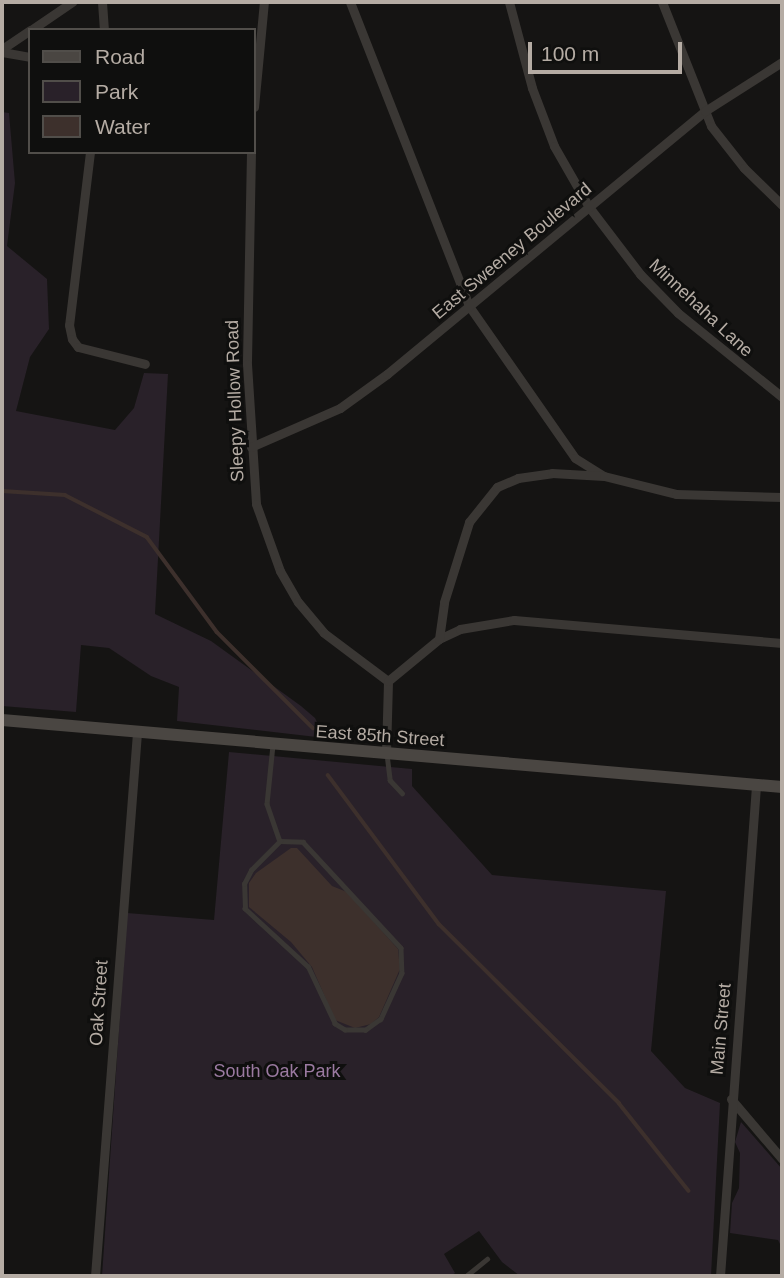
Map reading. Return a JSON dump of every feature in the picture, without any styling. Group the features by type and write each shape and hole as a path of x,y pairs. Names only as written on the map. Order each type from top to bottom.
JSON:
{"main road":[{"name":"East 85th Street","path":"2,720 782,787"}],"street":[{"path":"33,28 72,2"},
{"path":"102,2 104,28"},
{"path":"256,86 264,2"},
{"path":"349,2 468,306 575,458 604,476"},
{"name":"Minnehaha Lane","path":"509,2 550,135 589,207 640,274 678,313 782,397"},
{"path":"662,2 711,127 744,168 782,205"},
{"path":"2,50 28,31"},
{"path":"2,50 28,56"},
{"name":"East Sweeney Boulevard","path":"251,447 340,408 705,111 782,62"},
{"path":"90,154 86,212 75,261 69,324 72,340 78,346 145,364"},
{"name":"Sleepy Hollow Road","path":"250,154 247,364 256,504 280,571 324,633 388,681"},
{"path":"439,639 444,603 469,523 497,487 517,478 552,473 604,476 676,494 782,497"},
{"path":"386,753 388,681 439,639 460,629 514,620 782,643"},
{"name":"Oak Street","path":"95,1276 137,733"},
{"name":"Main Street","path":"720,1276 756,785"},
{"path":"731,1099 782,1159"}],"lane":[{"path":"273,745 267,804 280,841"},
{"path":"386,753 390,780 402,793"},
{"path":"280,841 303,842 401,948 402,974 381,1019 366,1030 345,1030 335,1024 308,967 245,909 244,884 251,870 280,841"},
{"path":"466,1276 487,1259"}],"green space":[{"path":"2,112 9,113 15,183 7,246 47,279 49,329 30,357 16,411 115,430 134,408 144,373 168,374 155,614 211,641 301,706 315,718 325,738 177,721 179,687 151,676 109,648 81,645 76,712 2,706"},
{"name":"South Oak Park","path":"229,752 412,769 412,786 492,875 666,891 651,1051 685,1088 720,1103 711,1276 520,1276 502,1262 479,1231 444,1254 455,1273 451,1276 102,1276 127,913 214,920"},
{"path":"741,1122 782,1169 782,1248 778,1240 730,1233 732,1203 739,1188 740,1153 735,1142"}],"water":[{"path":"291,848 297,848 332,886 347,892 398,949 400,969 379,1017 371,1024 355,1028 335,1020 312,967 291,942 249,907 249,883 256,873"}],"waterway":[{"path":"2,491 65,495 147,537 217,632 313,728"},
{"path":"328,775 439,924 619,1103 689,1191"}]}
